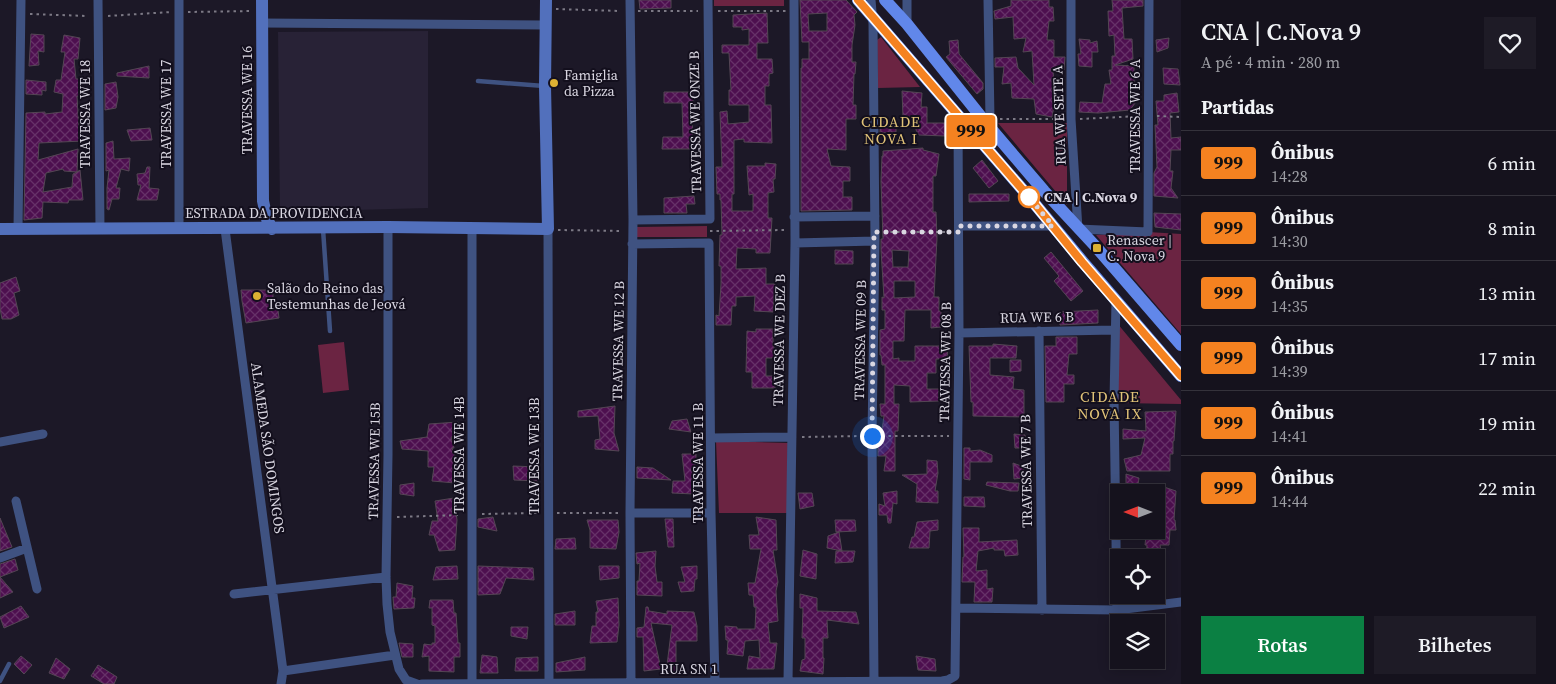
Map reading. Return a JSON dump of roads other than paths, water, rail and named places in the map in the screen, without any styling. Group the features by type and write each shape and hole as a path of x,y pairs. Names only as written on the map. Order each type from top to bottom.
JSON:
{"main road":[{"path":"858,0 1181,376"},
{"path":"886,0 1078,228 1181,346"},
{"name":"TRAVESSA WE 13B","path":"546,4 545,86 548,229"},
{"name":"TRAVESSA WE 16","path":"262,12 263,201"},
{"path":"245,228 255,220 263,201"},
{"path":"263,201 267,220 272,228"},
{"name":"ESTRADA DA PROVIDENCIA","path":"0,230 388,227 548,229"},
{"path":"1056,230 1078,228"}],"street":[{"path":"18,229 21,0"},
{"name":"TRAVESSA WE 18","path":"98,0 100,228"},
{"name":"TRAVESSA WE 17","path":"179,0 179,228"},
{"name":"TRAVESSA WE 12 B","path":"630,0 634,220 632,244 630,513 631,683"},
{"name":"TRAVESSA WE ONZE B","path":"634,220 710,220 708,0"},
{"name":"TRAVESSA WE DEZ B","path":"788,681 794,243 794,0"},
{"name":"TRAVESSA WE 09 B","path":"871,0 873,24 874,216 872,436 874,681"},
{"path":"907,0 908,24"},
{"path":"988,0 988,121"},
{"name":"RUA WE SETE A","path":"1071,0 1071,119 1078,228"},
{"name":"TRAVESSA WE 6 A","path":"1078,228 1148,232 1149,0"},
{"path":"262,12 545,25"},
{"name":"TRAVESSA WE 08 B","path":"955,676 960,229 958,116"},
{"path":"794,217 874,216"},
{"name":"TRAVESSA WE 15B","path":"388,227 387,604 395,655 402,676 406,680 417,684"},
{"name":"TRAVESSA WE 14B","path":"470,683 473,514 472,228"},
{"name":"ALAMEDA SÃO DOMINGOS","path":"225,229 273,589 283,671 281,684"},
{"name":"TRAVESSA WE 13B","path":"548,229 549,682"},
{"path":"960,229 1056,230"},
{"path":"794,243 874,237"},
{"name":"TRAVESSA WE 11 B","path":"632,244 709,243 711,513 715,682"},
{"path":"1116,301 1114,330 1117,610"},
{"name":"RUA WE 6 B","path":"959,333 1114,330"},
{"name":"TRAVESSA WE 7 B","path":"1039,331 1042,610"},
{"path":"0,442 44,434"},
{"path":"711,438 792,437"},
{"path":"16,501 37,588"},
{"path":"630,513 711,513"},
{"path":"0,558 27,548"},
{"path":"234,594 386,578"},
{"path":"956,608 1117,610 1181,602"},
{"path":"283,671 395,655"},
{"name":"RUA SN 1","path":"422,684 948,680 955,676"}],"lane":[{"path":"478,81 545,86"},
{"path":"322,228 330,332"},
{"path":"0,681 9,664"}],"place":[{"name":"Famiglia da Pizza","path":"554,83"},
{"name":"CNA | C.Nova 9","path":"1029,197"},
{"name":"Renascer | C. Nova 9","path":"1097,248"},
{"name":"Salão do Reino das Testemunhas de Jeová","path":"257,296"}],"district":[{"name":"CIDADE NOVA I","path":"891,130"},
{"name":"CIDADE NOVA IX","path":"1110,404"}]}
